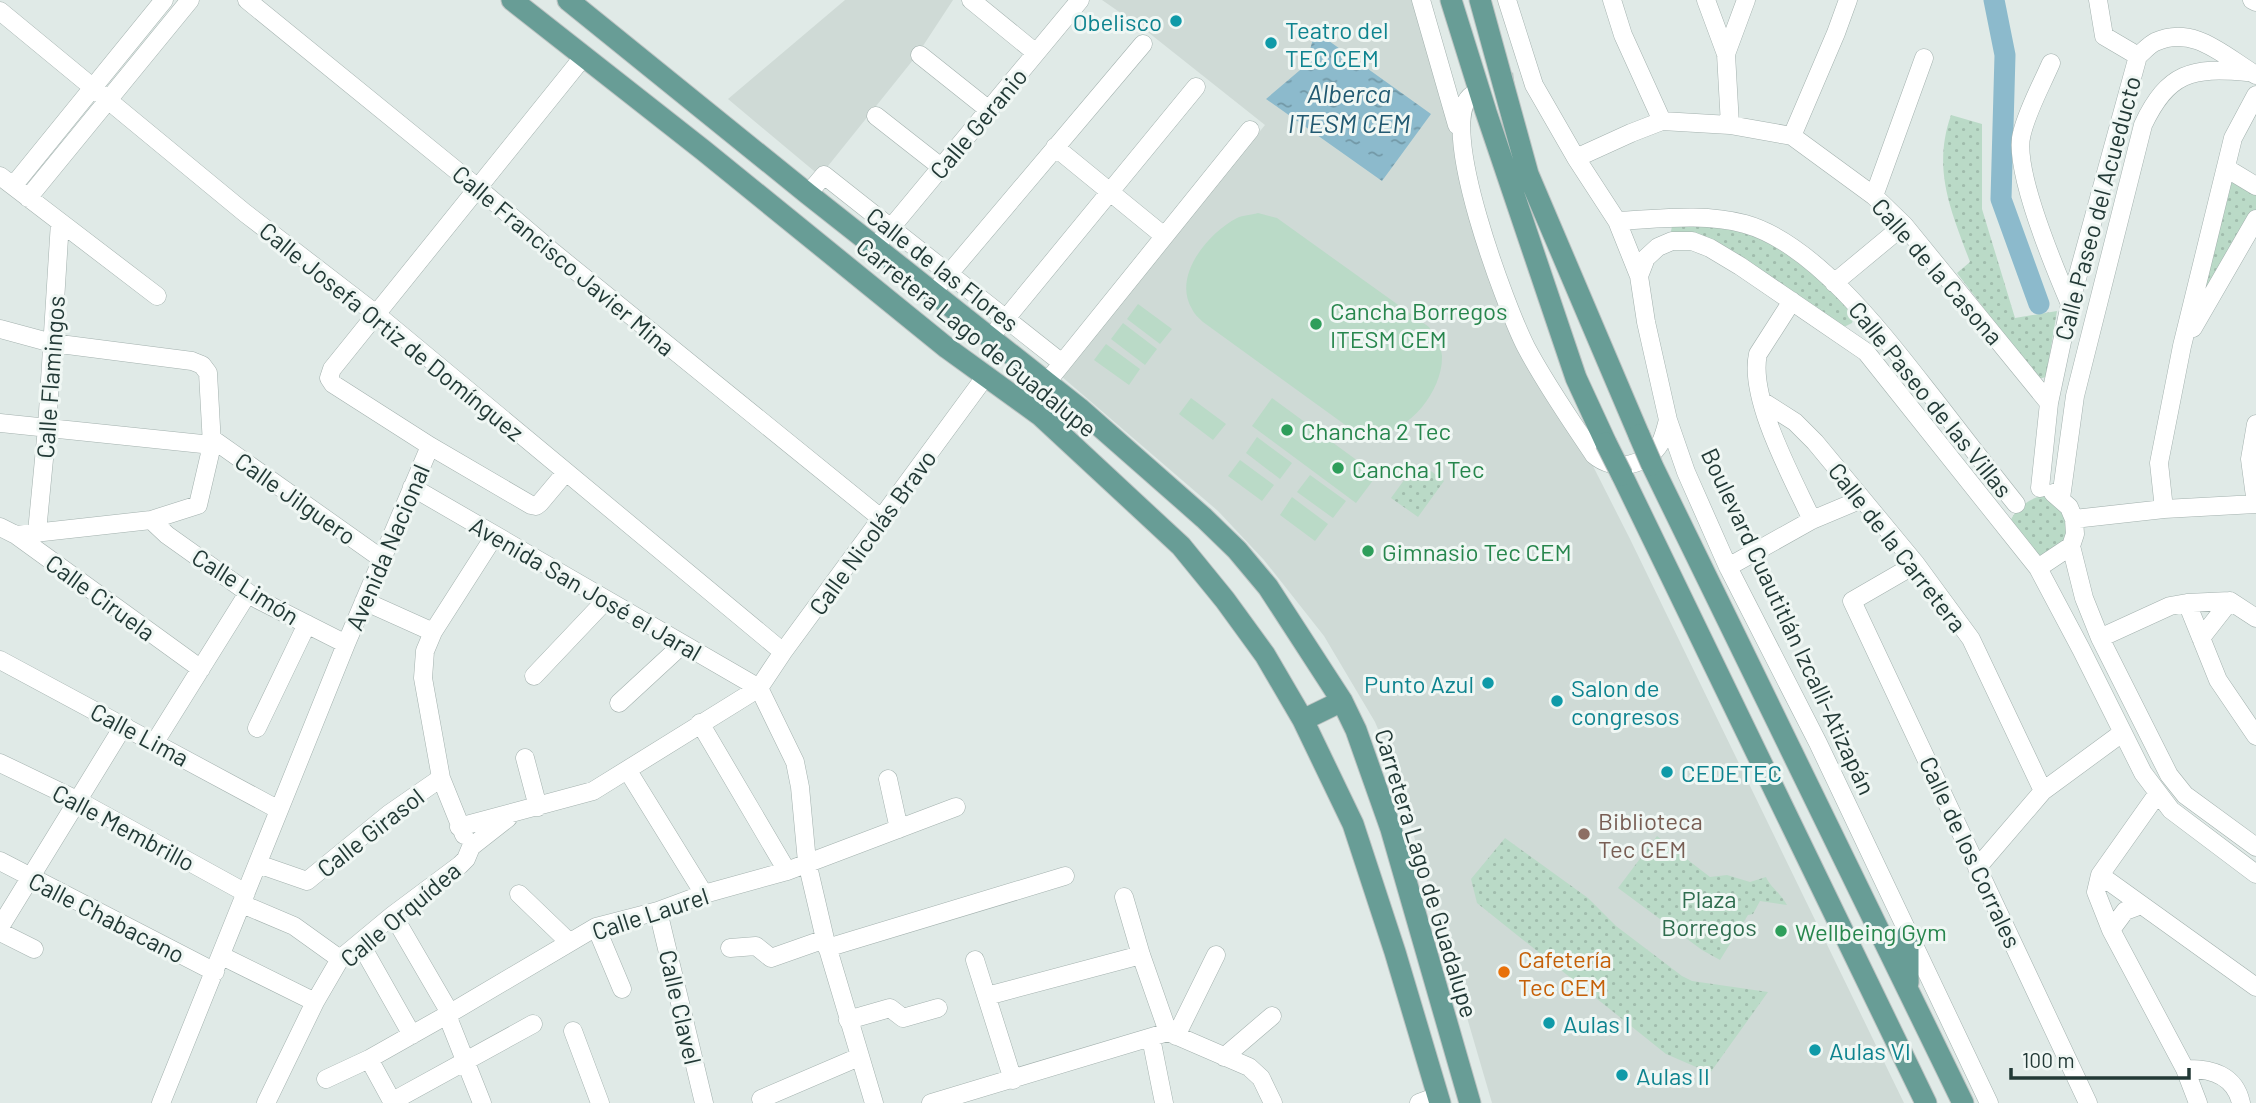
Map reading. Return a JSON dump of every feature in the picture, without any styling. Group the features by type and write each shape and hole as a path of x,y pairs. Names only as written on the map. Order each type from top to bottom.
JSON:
{"main road":[{"name":"Carretera Lago de Guadalupe","path":"512,0 947,348 1041,416 1181,546 1225,600 1265,656 1303,720 1353,824 1395,952 1432,1101"},
{"path":"1451,0 1486,113 1576,378 1926,1103"},
{"name":"Boulevard Cuautitlán Izcalli-Atizapán","path":"1479,0 1528,174 1639,435 1963,1103"},
{"name":"Carretera Lago de Guadalupe","path":"579,4 808,194 1047,382 1145,465 1237,550 1268,587 1342,701 1356,730 1391,830 1470,1103"},
{"path":"1532,250 1538,259 1543,261 1549,260 1558,247"},
{"path":"947,348 969,321"},
{"path":"1303,720 1342,701"},
{"path":"1908,934 1908,989"}],"street":[{"path":"157,296 6,181 92,86 164,0"},
{"path":"28,198 190,0"},
{"name":"Calle Francisco Javier Mina","path":"247,0 882,519"},
{"path":"971,0 1037,53"},
{"name":"Calle Geranio","path":"875,247 1080,0"},
{"path":"1421,0 1463,145"},
{"name":"Boulevard Cuautitlán Izcalli-Atizapán","path":"1507,0 1526,83 1618,222 1639,276 1646,322 1668,420 1686,472 1728,567 1818,743 1989,1103"},
{"path":"1612,0 1623,35 1662,121"},
{"path":"1706,0 1726,54 1730,125"},
{"path":"1726,54 1746,0"},
{"path":"1792,136 1836,33 1847,0"},
{"path":"2098,0 2104,36 2135,63 2139,90 2154,102"},
{"name":"Calle Josefa Ortiz de Domínguez","path":"0,11 245,213 376,314 783,652"},
{"name":"Calle Paseo del Acueducto","path":"2040,488 2049,403 2070,304 2135,63 2155,42 2190,37 2202,41 2253,74"},
{"path":"933,293 1143,44"},
{"path":"920,55 989,110"},
{"name":"Avenida Nacional","path":"161,1103 429,446 333,384 329,378 332,369 584,56"},
{"path":"1874,196 1924,58"},
{"path":"2051,63 2022,133 2020,161 2049,256 2070,304"},
{"name":"Calle Paseo del Acueducto","path":"2061,498 2075,396 2143,125 2154,102 2176,81 2192,73 2211,69 2253,74"},
{"path":"990,338 1196,87"},
{"path":"1472,95 1464,103 1461,123 1465,172 1474,211 1524,344 1552,393 1594,455 1614,466 1630,465 1651,453 1661,441 1668,420"},
{"path":"2164,509 2159,463 2182,346 2233,138 2256,95"},
{"path":"876,116 941,167"},
{"name":"Calle de la Casona","path":"1576,158 1631,132 1662,121 1730,125 1792,136 1874,196 1904,225 2049,403"},
{"path":"1047,382 1250,130"},
{"path":"1055,147 1164,236"},
{"path":"2226,168 2256,186"},
{"name":"Calle de las Flores","path":"808,194 824,175 1062,363"},
{"name":"Calle Paseo de las Villas","path":"1618,222 1709,217 1747,225 1792,247 1834,283 1884,335 2016,504"},
{"path":"1639,276 1646,258 1658,247 1672,241 1667,231 1670,218"},
{"path":"2182,346 2256,219"},
{"name":"Calle Flamingos","path":"37,532 47,428 60,222"},
{"path":"1834,283 1904,225"},
{"name":"Calle Paseo de las Villas","path":"1672,241 1692,242 1710,248 1866,352 2038,568 2143,773 2171,810 2256,874"},
{"name":"Calle de la Carretera","path":"1791,301 1758,354 1756,364 1762,401 1774,438 1812,520"},
{"path":"1835,331 1847,331 1857,325 1861,311"},
{"path":"0,329 52,343 192,360 202,365 208,373 212,441 198,505 150,520 37,532 8,531"},
{"name":"Calle Nicolás Bravo","path":"759,688 985,377"},
{"name":"Calle de la Carretera","path":"1762,401 1795,422 1815,442 1916,564 1971,639 2043,791"},
{"name":"Calle Jilguero","path":"0,423 212,441 382,559"},
{"path":"2074,519 2164,509 2256,504 2250,458 2256,424"},
{"path":"429,446 536,506 566,472"},
{"name":"Avenida San José el Jaral","path":"412,487 759,688"},
{"name":"Calle Paseo de las Villas","path":"1997,519 2040,488 2061,498"},
{"path":"2061,498 2074,519 2075,534 2071,546 2084,598 2100,638 2169,775 2185,795 2256,847"},
{"path":"1728,567 1812,520 1862,499"},
{"name":"Calle Limón","path":"150,520 248,593 346,644"},
{"name":"Calle Ciruela","path":"8,531 201,669"},
{"path":"471,847 459,827 441,778 423,678 425,651 433,632 495,535"},
{"path":"2038,568 2071,546"},
{"name":"Calle de los Corrales","path":"1916,564 1852,601 2088,1103"},
{"path":"155,742 248,593"},
{"path":"534,676 606,600"},
{"path":"364,601 433,632"},
{"path":"2100,638 2170,606 2187,603 2230,601 2256,618"},
{"path":"2201,638 2230,601"},
{"path":"2187,603 2218,680 2256,736"},
{"path":"257,728 307,624"},
{"path":"619,703 683,644"},
{"name":"Calle Lima","path":"0,660 279,810"},
{"path":"759,688 795,762 807,862 826,944 874,1103"},
{"name":"Calle Orquídea","path":"459,827 593,791 759,688"},
{"path":"701,723 787,871"},
{"path":"34,949 0,930 124,725"},
{"path":"1977,868 2043,791 2122,733"},
{"path":"525,758 538,807"},
{"name":"Calle Membrillo","path":"0,763 77,800 294,926 340,959"},
{"path":"628,771 704,894"},
{"name":"Calle Girasol","path":"258,864 307,881 389,814 441,778"},
{"path":"888,779 899,829"},
{"path":"2158,793 2098,883 2111,930 2185,1069 2199,1103"},
{"name":"Calle Laurel","path":"326,1079 412,1035 596,927 787,871 956,807"},
{"name":"Calle Orquídea","path":"266,1103 315,1002 340,959 460,865 471,847 513,814"},
{"name":"Calle Chabacano","path":"0,861 31,878 218,964 315,1002"},
{"path":"730,948 756,946 771,958 1065,876"},
{"path":"2098,883 2141,905 2256,987"},
{"path":"519,894 569,942"},
{"path":"1124,897 1141,955 1172,1034"},
{"path":"2111,930 2125,911 2141,905"},
{"name":"Calle Clavel","path":"658,911 704,1103"},
{"path":"393,915 448,1014 482,1103"},
{"path":"596,927 622,989"},
{"path":"360,943 412,1035"},
{"path":"987,996 1141,955"},
{"path":"1172,1034 1216,955"},
{"path":"975,960 1013,1080"},
{"path":"848,1020 890,1009 903,1018 938,1008"},
{"path":"1224,1057 1272,1016"},
{"path":"369,1059 393,1102 533,1024"},
{"path":"573,1031 600,1103"},
{"path":"931,1103 986,1096 1013,1080 1172,1034 1249,1067 1261,1078 1273,1103"},
{"path":"1151,1038 1164,1103"},
{"path":"761,1099 859,1057"},
{"path":"2185,1069 2203,1068 2218,1074 2239,1091 2241,1103"}],"shaded area":[{"path":"845,0 953,0 917,55 820,176 728,99"},
{"path":"1102,0 1412,0 1453,130 1489,261 1630,539 1904,1103 1492,1103 1411,826 1375,722 1324,636 1264,560 1218,511 1061,376 1265,125 1144,29"}],"green space":[{"path":"1951,115 1982,124 1982,209 2015,318 2057,311 2046,377 2038,379 1957,273 1970,262 1946,190 1943,154"},
{"path":"2228,173 2256,189 2256,215 2189,330"},
{"name":"Cancha Borregos ITESM CEM","path":"1258,213 1277,218 1429,327 1440,348 1441,369 1431,395 1401,426 1377,435 1355,432 1194,313 1187,296 1187,283 1196,257 1226,225 1239,217"},
{"path":"1673,222 1746,228 1795,254 1855,313 1852,323 1844,327 1674,238 1671,231"},
{"path":"1138,304 1172,329 1160,344 1127,319"},
{"path":"1123,323 1157,349 1145,365 1111,339"},
{"path":"1106,344 1140,369 1129,385 1094,360"},
{"path":"1191,398 1226,424 1213,440 1179,414"},
{"path":"1272,398 1377,475 1356,503 1252,426"},
{"path":"1257,437 1292,463 1280,479 1246,453"},
{"path":"1240,460 1274,485 1262,501 1228,476"},
{"path":"1427,468 1444,481 1418,517 1391,498 1407,476"},
{"path":"1310,475 1346,501 1333,518 1297,492"},
{"path":"2043,495 2066,515 2068,541 2034,561 2007,528 2021,507"},
{"path":"1292,497 1328,524 1315,541 1280,515"},
{"name":"Plaza Borregos","path":"1657,836 1710,877 1727,875 1750,882 1766,877 1787,905 1760,901 1720,960 1702,950 1618,888"},
{"path":"1505,838 1588,898 1616,926 1682,976 1692,981 1768,992 1710,1073 1666,1054 1477,903 1471,879"}],"water":[{"name":"Alberca ITESM CEM","path":"1315,31 1431,114 1382,181 1266,99 1306,65"}],"waterway":[{"path":"1994,0 2005,55 2001,199 2039,304"}],"tunnel":[{"path":"1472,95 1494,84 1518,81"}],"place":[{"name":"Obelisco","path":"1176,21"},
{"name":"Teatro del TEC CEM","path":"1271,43"},
{"name":"Cancha Borregos ITESM CEM","path":"1316,324"},
{"name":"Chancha 2 Tec","path":"1287,430"},
{"name":"Cancha 1 Tec","path":"1338,468"},
{"name":"Gimnasio Tec CEM","path":"1368,551"},
{"name":"Punto Azul","path":"1488,683"},
{"name":"Salon de congresos","path":"1557,701"},
{"name":"CEDETEC","path":"1667,772"},
{"name":"Biblioteca Tec CEM","path":"1584,834"},
{"name":"Wellbeing Gym","path":"1781,931"},
{"name":"Cafetería Tec CEM","path":"1504,972"},
{"name":"Aulas I","path":"1549,1023"},
{"name":"Aulas VI","path":"1815,1050"},
{"name":"Aulas II","path":"1622,1075"}]}
